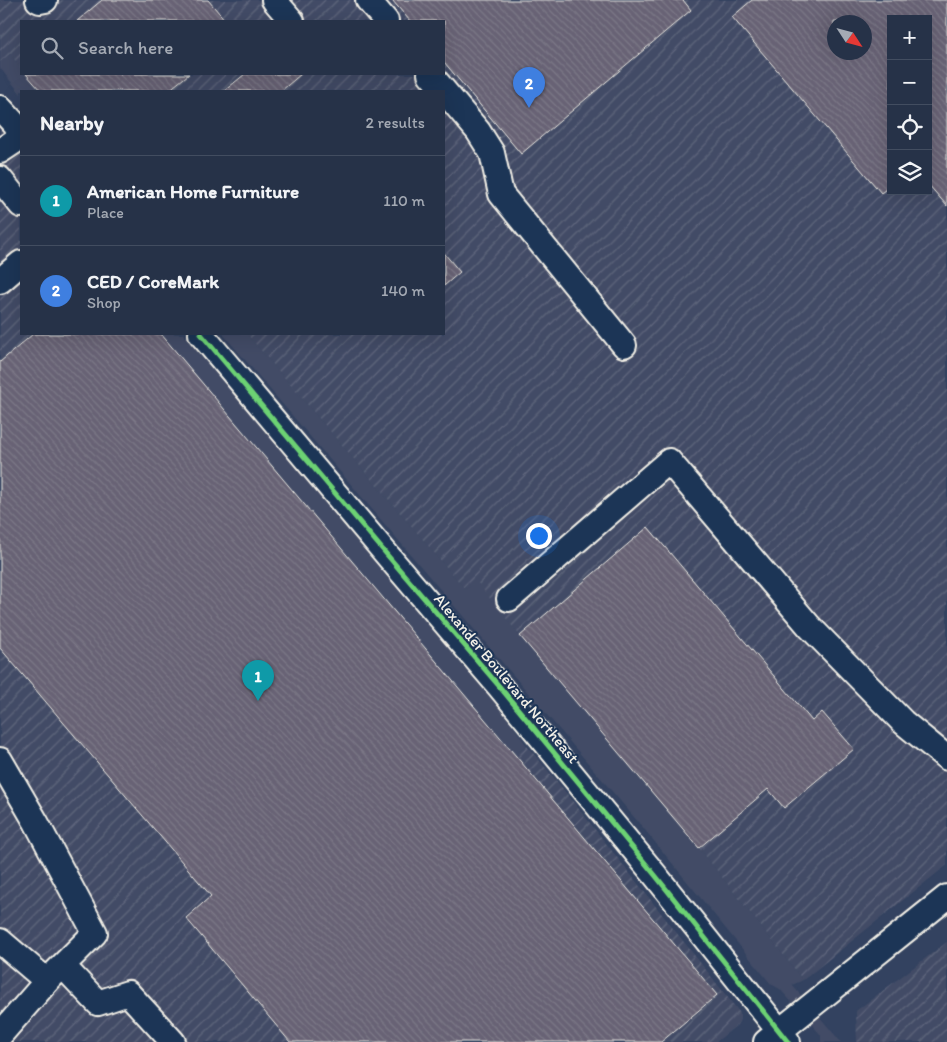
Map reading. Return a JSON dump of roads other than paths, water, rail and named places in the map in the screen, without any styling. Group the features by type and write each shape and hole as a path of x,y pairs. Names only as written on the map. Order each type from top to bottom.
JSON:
{"street":[{"path":"38,0 45,0"},
{"path":"274,0 291,20"},
{"path":"368,0 385,20"},
{"path":"431,75 443,90"},
{"path":"445,92 478,131 492,153 501,194 624,345"},
{"path":"0,108 20,130"},
{"path":"0,151 20,138"},
{"path":"0,179 20,204"},
{"path":"0,281 20,264"},
{"name":"Alexander Boulevard Northeast","path":"202,335 499,686 655,875 777,1038"},
{"path":"509,598 670,462 809,626 903,722 947,758"},
{"path":"0,760 36,822 95,933 0,1035"},
{"path":"777,1038 947,897"},
{"path":"0,942 55,974 98,1003 128,993 172,1042"}],"place":[{"name":"CED / CoreMark","path":"529,108"},
{"name":"American Home Furniture","path":"258,701"}]}
